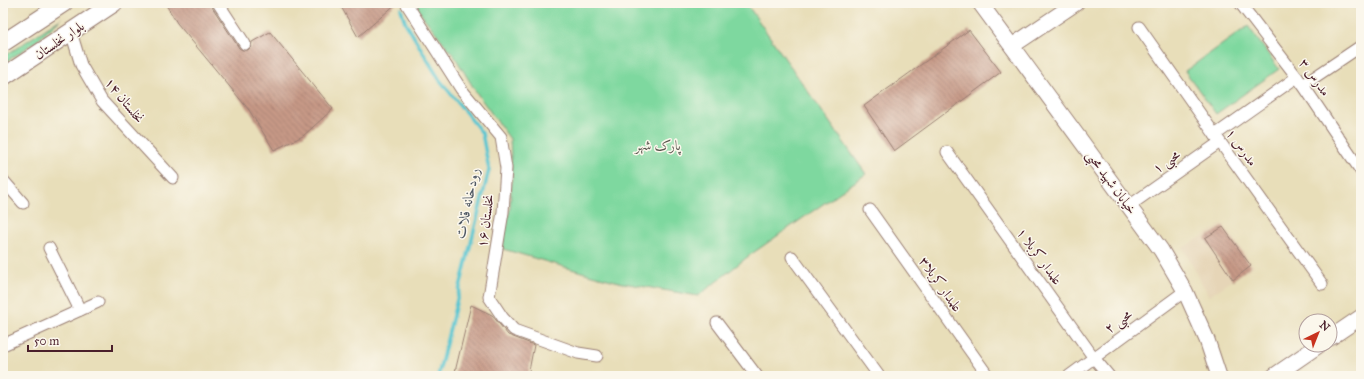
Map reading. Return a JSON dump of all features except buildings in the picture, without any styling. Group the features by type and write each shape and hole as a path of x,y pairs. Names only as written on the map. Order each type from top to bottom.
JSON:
{"main road":[{"path":"64,3 76,29"},
{"name":"بلوار نخلستان","path":"3,43 64,3"},
{"name":"بلوار نخلستان","path":"3,77 114,3"},
{"name":"خیابان شهید محبی","path":"980,3 1161,250 1185,291 1207,340 1218,376"},
{"path":"1012,46 1076,3"},
{"path":"1338,332 1361,316"},
{"path":"1274,376 1307,353"}],"street":[{"path":"218,3 244,44"},
{"name":"نخلستان ۱۶","path":"406,3 461,88 501,137 506,168 503,212 489,297 503,318 514,330 578,353 598,356"},
{"name":"مدرس ۳","path":"1240,3 1300,81 1361,171"},
{"name":"مدرس ۱","path":"1138,26 1322,284"},
{"name":"نخلستان ۱۴","path":"76,29 81,65 102,101 172,178"},
{"name":"محبی ۱","path":"1129,206 1217,138 1300,81 1361,46"},
{"name":"علمدار کربلا ۱","path":"947,152 1094,358 1109,376"},
{"path":"3,180 23,203"},
{"name":"علمدار کربلا۳","path":"870,210 988,376"},
{"path":"49,248 80,310"},
{"path":"792,257 879,376"},
{"name":"محبی ۲","path":"1069,376 1185,291"},
{"path":"3,345 98,302"},
{"path":"717,323 757,376"}],"shaded area":[{"path":"1223,224 1254,266 1209,296 1183,248"}],"green space":[{"name":"پارک شهر","path":"416,3 746,3 866,174 750,255 698,296 623,283 503,249 510,208 512,176 510,139 476,92 455,57 421,14"},
{"path":"62,18 38,40 3,64 3,57"},
{"path":"1248,26 1279,69 1216,114 1185,71"}],"waterway":[{"name":"رودخانه قلات","path":"401,9 405,22 439,79 482,133 489,170 438,376"}]}
